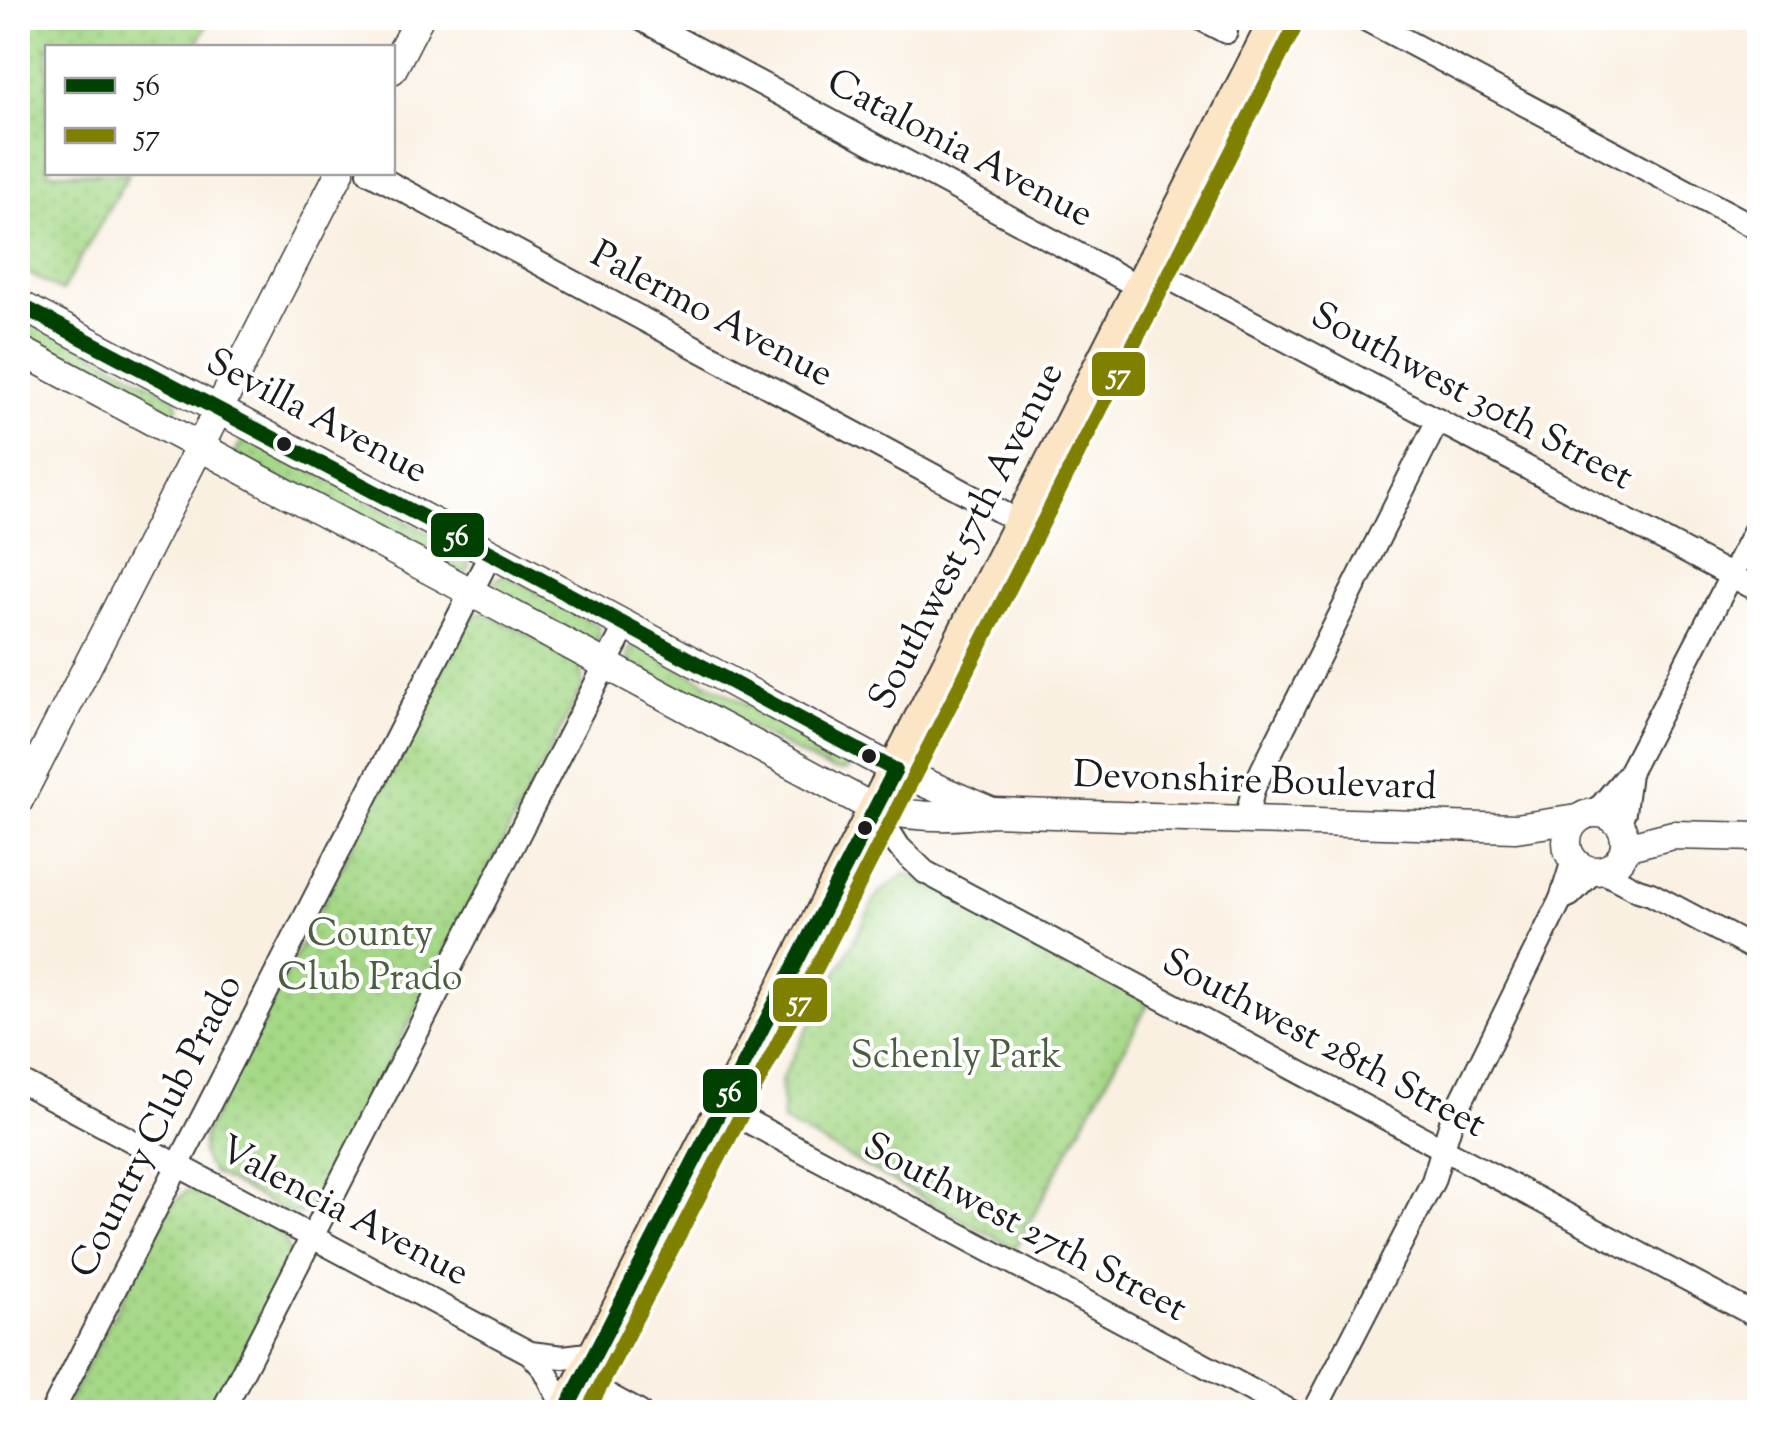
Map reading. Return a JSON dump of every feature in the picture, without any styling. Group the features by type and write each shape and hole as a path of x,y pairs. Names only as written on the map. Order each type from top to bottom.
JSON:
{"main road":[{"name":"Southwest 57th Avenue","path":"566,1412 1278,18"}],"street":[{"path":"395,64 419,18"},
{"name":"Catalonia Avenue","path":"639,18 1145,277"},
{"path":"1198,18 1226,32"},
{"path":"1362,18 1760,230"},
{"path":"18,802 338,175"},
{"name":"Palermo Avenue","path":"375,175 1020,522"},
{"name":"Southwest 30th Street","path":"1145,277 1438,420 1760,592"},
{"name":"Sevilla Avenue","path":"18,304 895,770"},
{"path":"18,349 875,809"},
{"path":"1246,820 1262,770 1438,420"},
{"path":"1760,520 1629,773 1608,800 1583,816 1568,835 1603,850 1638,890 1760,952"},
{"name":"Country Club Prado","path":"52,1412 491,553"},
{"path":"222,1412 626,625"},
{"name":"Devonshire Boulevard","path":"895,770 992,812"},
{"path":"1314,1412 1433,1181 1452,1122 1561,899 1570,895 1603,850 1624,812 1629,773"},
{"name":"Devonshire Boulevard","path":"875,809 910,816 965,817 992,812 1516,828 1583,816"},
{"name":"Southwest 28th Street","path":"875,809 898,847 925,872 1760,1318"},
{"path":"1583,816 1604,814 1603,850"},
{"name":"Devonshire Boulevard","path":"1516,828 1603,850"},
{"path":"1603,850 1673,835 1760,837"},
{"name":"Valencia Avenue","path":"18,1080 530,1353 545,1370 566,1412"},
{"name":"Southwest 27th Street","path":"723,1108 1292,1412"},
{"name":"Valencia Avenue","path":"530,1353 563,1357 589,1367"},
{"path":"589,1367 639,1412"}],"green space":[{"path":"18,18 210,18 197,45 45,45 45,175 128,175 62,291 18,268"},
{"path":"18,310 176,398 178,407 173,417 18,342"},
{"path":"246,433 468,555 468,570 465,574 234,456"},
{"path":"505,574 599,626 599,642 595,645 492,589 493,582"},
{"name":"County Club Prado","path":"484,611 573,659 581,673 582,689 314,1208 301,1214 286,1212 213,1173 202,1154 205,1132 468,620"},
{"path":"637,645 851,760 851,767 847,771 820,765 631,665 628,653"},
{"name":"Schenly Park","path":"907,873 1149,1002 1015,1249 783,1121 781,1080 878,894"},
{"path":"205,1190 265,1221 283,1238 289,1254 286,1272 213,1412 63,1412 170,1206 187,1191"}],"transit line":[{"name":"57","path":"587,1412 1295,27"},
{"name":"56","path":"18,304 895,770"},
{"name":"56","path":"565,1412 895,770"}]}
